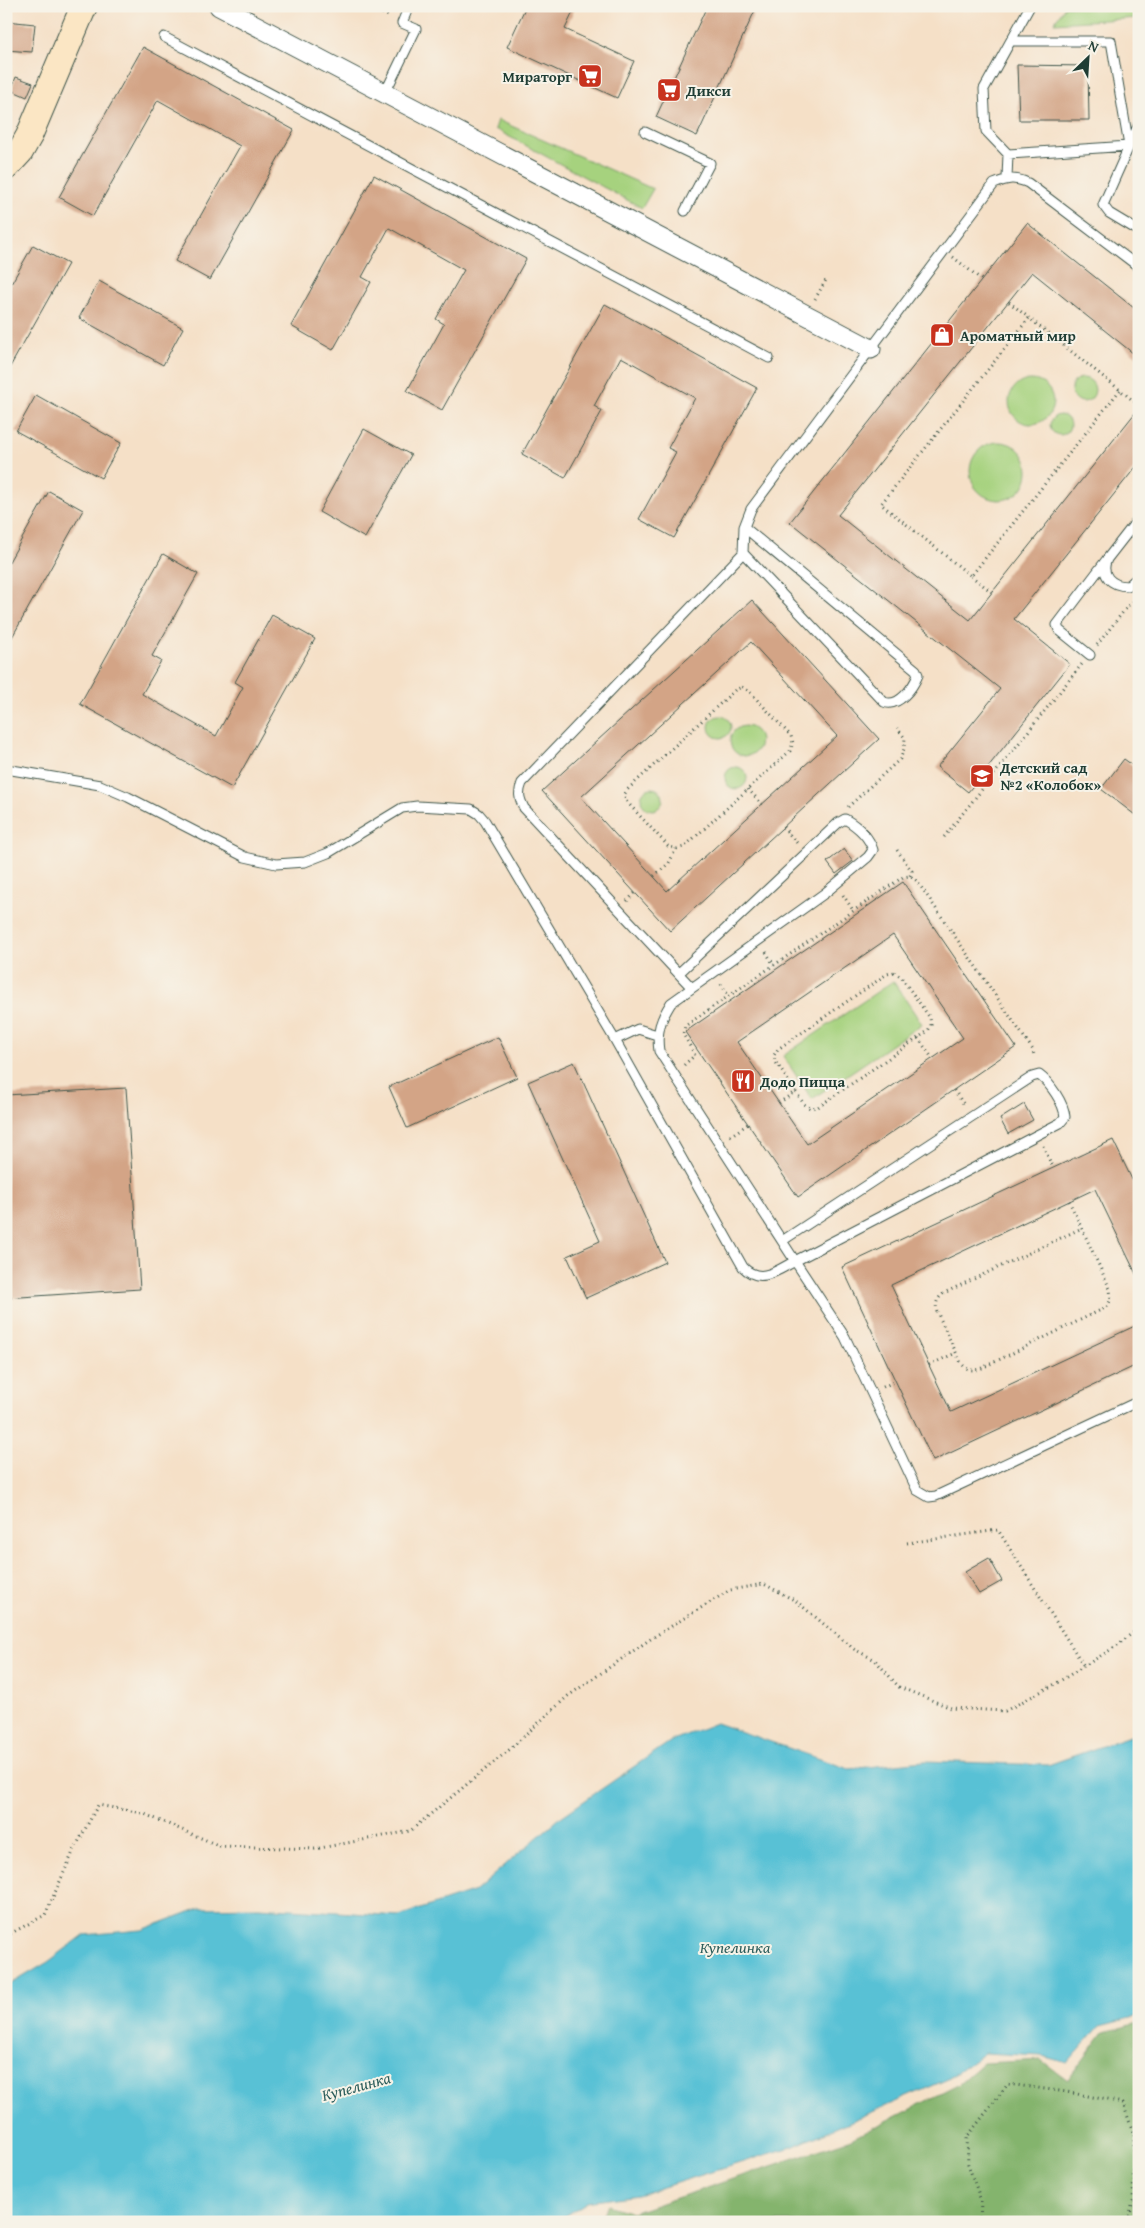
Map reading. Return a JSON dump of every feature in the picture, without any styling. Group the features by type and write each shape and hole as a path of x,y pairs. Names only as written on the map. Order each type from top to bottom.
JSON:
{"street":[{"path":"6,167 20,152 29,136 84,6"},
{"path":"219,6 871,349"}],"lane":[{"path":"384,93 416,29 402,23 410,6"},
{"path":"1007,178 1008,154 986,131 984,89 1030,6"},
{"path":"164,37 769,358"},
{"path":"1011,41 1111,41 1129,146"},
{"path":"1139,124 1102,204 1109,213 1139,231"},
{"path":"645,132 710,164 685,211"},
{"path":"1008,154 1129,146"},
{"path":"744,528 916,670 918,675 916,681 896,703 890,705 884,702 744,553 744,528 751,509 994,184 1007,178 1017,178 1028,182 1139,267"},
{"path":"1090,655 1059,630 1057,625 1139,518"},
{"path":"692,988 524,808 519,799 519,790 530,773 744,553"},
{"path":"1107,559 1104,566 1105,575 1111,582 1121,586 1128,586 1139,576"},
{"path":"6,769 100,786 128,797 245,857 276,864 305,862 328,853 402,808 417,806 471,809 479,814 485,821 615,1040 743,1268 750,1274 759,1277 768,1276 1060,1123 1065,1117 1064,1110 1047,1080 1039,1075 1032,1077 782,1241"},
{"path":"679,973 838,823 845,819 854,824 871,843 873,850 868,857 825,893 671,1003 662,1017 657,1035 659,1050 845,1338 917,1490 923,1494 936,1496 1139,1401"},
{"path":"615,1040 638,1029 657,1035"}],"path":[{"path":"369,6 402,23"},
{"path":"944,251 982,280"},
{"path":"813,304 826,280"},
{"path":"1008,302 1139,405"},
{"path":"992,592 881,504 1029,318"},
{"path":"971,576 1120,390"},
{"path":"944,837 1139,593"},
{"path":"742,687 749,691 761,704 790,736 793,743 790,751 748,789 684,847 676,849 668,846 626,801 624,795 626,790 735,690 742,687"},
{"path":"845,819 846,808 900,759 904,749 905,738 897,728"},
{"path":"748,789 762,804"},
{"path":"783,827 806,853"},
{"path":"654,876 669,863 676,849"},
{"path":"898,850 912,872 910,876"},
{"path":"682,1066 695,1055 683,1034 685,1026 903,877 910,876 917,881 1033,1050 1034,1055"},
{"path":"843,895 854,910"},
{"path":"766,952 774,965"},
{"path":"894,972 902,977 930,1018 931,1025 928,1031 918,1038 818,1107 810,1108 804,1104 775,1062 774,1055 778,1049 888,974 894,972"},
{"path":"721,984 729,996"},
{"path":"918,1038 932,1059"},
{"path":"954,1090 965,1106"},
{"path":"778,1103 796,1091"},
{"path":"719,1144 748,1124"},
{"path":"1038,1135 1053,1168"},
{"path":"1069,1201 1082,1228 1110,1289 1111,1298 1107,1307 980,1369 966,1369 956,1353 937,1312 935,1304 938,1297 944,1292 1082,1228"},
{"path":"929,1365 956,1353"},
{"path":"907,1544 998,1530 1084,1666"},
{"path":"6,1936 45,1915 74,1850 98,1805 142,1813 220,1846 315,1849 410,1831 509,1750 568,1696 652,1638 730,1590 764,1584 783,1594 796,1601 854,1649 874,1660 899,1687 951,1708 1005,1711 1084,1666 1139,1628"},
{"path":"980,2222 980,2201 968,2164 968,2137 1008,2084 1067,2092 1123,2103 1134,2135 1133,2201 1128,2222"}],"green space":[{"path":"1065,6 1139,6 1139,18 1054,23"},
{"path":"498,120 653,189 642,208 495,129"},
{"path":"1083,378 1091,382 1095,390 1091,398 1083,402 1075,398 1071,390 1075,382"},
{"path":"1031,380 1043,384 1049,390 1053,402 1049,414 1043,420 1031,424 1019,420 1013,414 1009,402 1013,390 1019,384"},
{"path":"1060,415 1067,418 1070,425 1067,432 1060,435 1053,432 1050,425 1053,418"},
{"path":"999,442 1010,444 1023,455 1028,471 1026,482 1015,495 999,500 988,498 975,487 970,471 972,460 983,447"},
{"path":"720,716 728,719 731,727 728,735 720,738 712,735 709,727 712,719"},
{"path":"745,726 756,730 760,741 756,752 745,756 734,752 730,741 734,730"},
{"path":"736,767 744,770 747,778 744,786 736,789 728,786 725,778 728,770"},
{"path":"652,788 660,791 663,799 660,807 652,810 644,807 641,799 644,791"},
{"path":"893,981 922,1024 812,1099 783,1056"},
{"path":"1139,2023 1139,2222 597,2222 608,2205 632,2213 851,2139 958,2085 983,2063 1041,2060 1068,2080 1104,2032"}],"water":[{"name":"Купелинка","path":"716,1723 849,1769 924,1761 1048,1765 1139,1733 1139,2016 1100,2026 1067,2063 1042,2056 984,2053 948,2079 794,2146 638,2195 587,2202 556,2222 6,2222 6,1987 48,1962 84,1935 142,1930 200,1908 259,1907 399,1916 475,1891 561,1817 671,1741"}],"building":[{"path":"526,6 576,6 565,29 634,61 617,98 507,47"},
{"path":"707,6 757,6 697,136 656,117"},
{"path":"6,21 35,24 32,52 6,50"},
{"path":"143,47 294,130 210,280 175,261 240,146 158,100 93,216 59,197"},
{"path":"1017,65 1088,66 1089,120 1019,120"},
{"path":"16,77 33,83 27,97 11,90"},
{"path":"374,175 526,259 442,410 407,391 444,324 436,319 464,270 389,228 362,277 371,282 333,350 291,326"},
{"path":"1027,223 1139,312 1139,358 1032,272 838,515 970,620 1139,408 1139,463 1014,619 1070,664 968,792 937,767 1000,689 790,522"},
{"path":"33,245 68,264 6,374 6,293"},
{"path":"99,281 183,328 163,365 79,318"},
{"path":"605,304 757,388 674,538 639,519 676,452 668,448 695,398 621,357 594,406 602,411 565,478 522,454"},
{"path":"36,395 121,443 101,478 16,431"},
{"path":"364,429 411,455 365,538 319,512"},
{"path":"49,491 83,510 6,648 6,567"},
{"path":"163,554 198,574 152,656 161,661 142,694 216,736 243,687 235,682 272,615 315,639 232,788 80,704"},
{"path":"752,600 879,739 670,931 542,791","holes":["751,642 837,736 667,891 581,797"]},
{"path":"1124,759 1139,770 1139,818 1101,789"},
{"path":"844,849 853,861 836,874 827,862"},
{"path":"903,882 1016,1047 798,1197 685,1032","holes":["893,935 963,1038 807,1144 737,1042"]},
{"path":"498,1037 517,1077 407,1128 389,1087"},
{"path":"574,1062 665,1262 586,1298 567,1256 600,1241 528,1082"},
{"path":"126,1088 140,1289 6,1298 6,1095"},
{"path":"1024,1104 1033,1120 1008,1134 1000,1119"},
{"path":"1113,1140 1139,1194 1139,1280 1095,1189 891,1285 951,1412 1139,1324 1139,1364 933,1461 842,1267"},
{"path":"989,1558 1002,1581 979,1594 965,1572"}],"place":[{"name":"Мираторг","path":"590,76"},
{"name":"Дикси","path":"669,90"},
{"name":"Ароматный мир","path":"942,335"},
{"name":"Детский сад №2 «Колобок»","path":"982,776"},
{"name":"Додо Пицца","path":"743,1081"}]}
